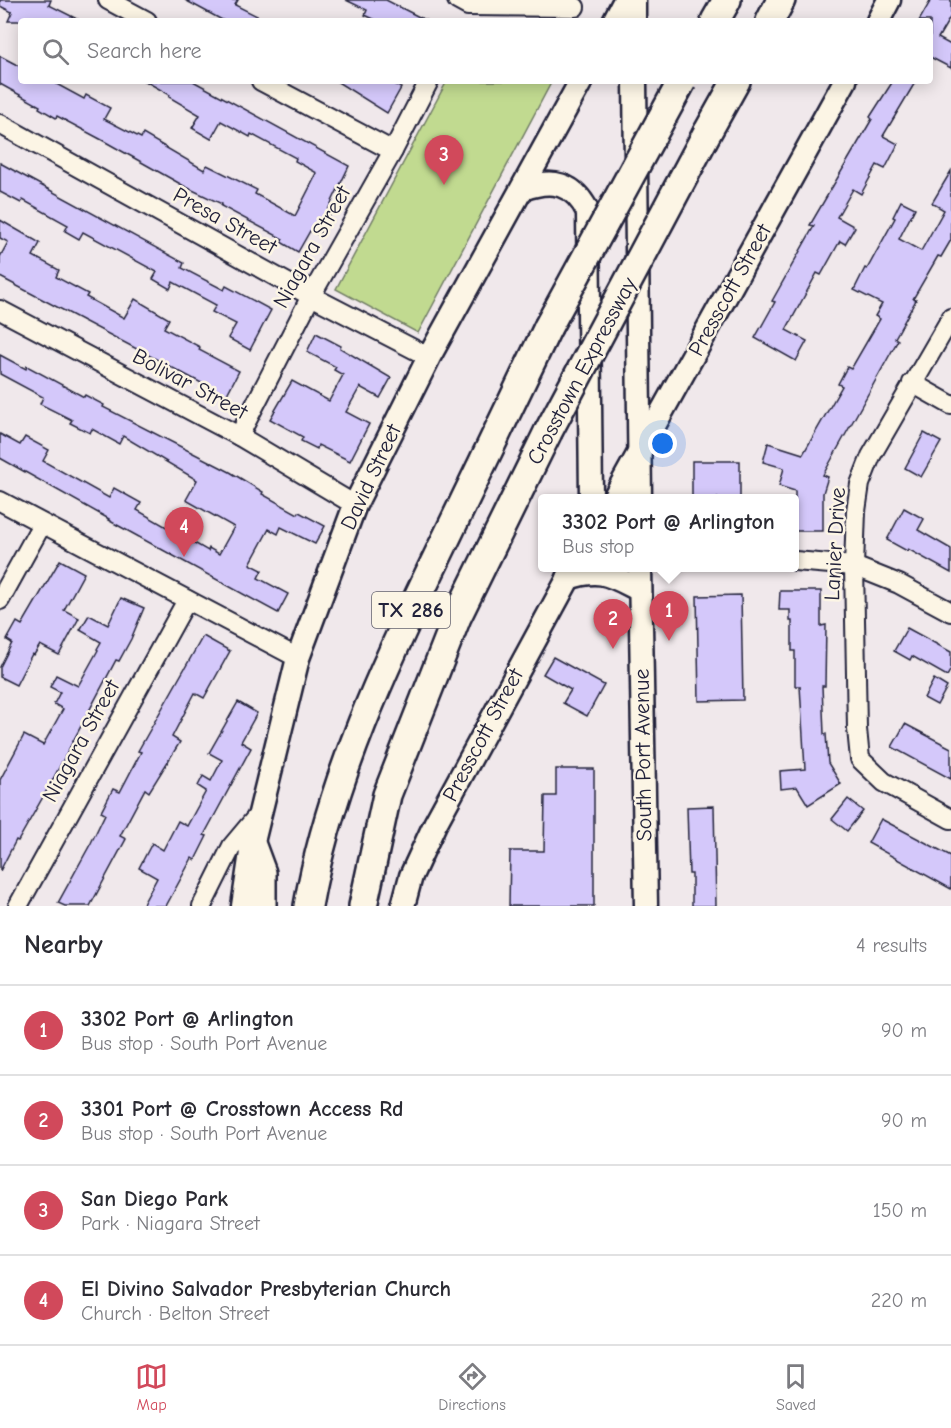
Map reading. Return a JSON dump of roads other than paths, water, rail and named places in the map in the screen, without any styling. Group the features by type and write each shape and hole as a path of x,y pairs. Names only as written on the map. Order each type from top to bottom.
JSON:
{"highway":[{"path":"717,18 727,0"},
{"path":"772,18 781,0"},
{"name":"Crosstown Expressway","path":"308,906 315,864 349,757 404,624 548,327 680,84"},
{"name":"Crosstown Expressway","path":"363,906 387,795 457,617 548,432 734,84"},
{"path":"252,846 262,873 262,906"}],"main road":[{"path":"616,18 625,0"},
{"path":"634,0 634,18"},
{"path":"880,18 889,0"},
{"name":"David Street","path":"243,906 259,814 298,658 355,505 429,357 579,84"},
{"path":"635,84 640,494"},
{"name":"Presscott Street","path":"616,494 843,84"},
{"path":"523,189 536,184 552,182 581,198 588,212 591,494"},
{"name":"South Port Avenue","path":"640,572 645,906"},
{"path":"571,573 606,574 640,590"},
{"name":"Presscott Street","path":"403,906 411,876 435,824 571,573"}],"street":[{"path":"108,0 141,18"},
{"path":"464,7 575,7"},
{"path":"267,84 393,151"},
{"name":"Niagara Street","path":"238,436 311,296 393,151 427,84"},
{"name":"Presa Street","path":"0,123 311,296 429,357"},
{"name":"Bolivar Street","path":"0,310 238,436 355,505"},
{"name":"Lanier Drive","path":"951,318 912,383 872,456 860,484 856,511 854,566 857,729 860,759 884,782 951,819"},
{"path":"912,383 951,405"},
{"path":"0,501 298,658"},
{"path":"0,600 42,524"},
{"path":"799,561 854,566 899,584 951,612"},
{"name":"Niagara Street","path":"18,906 187,600"},
{"path":"202,906 232,846 259,814"}],"place":[{"name":"San Diego Park","path":"444,185"},
{"name":"El Divino Salvador Presbyterian Church","path":"184,557"},
{"name":"3302 Port @ Arlington","path":"669,641"},
{"name":"3301 Port @ Crosstown Access Rd","path":"613,649"}]}
